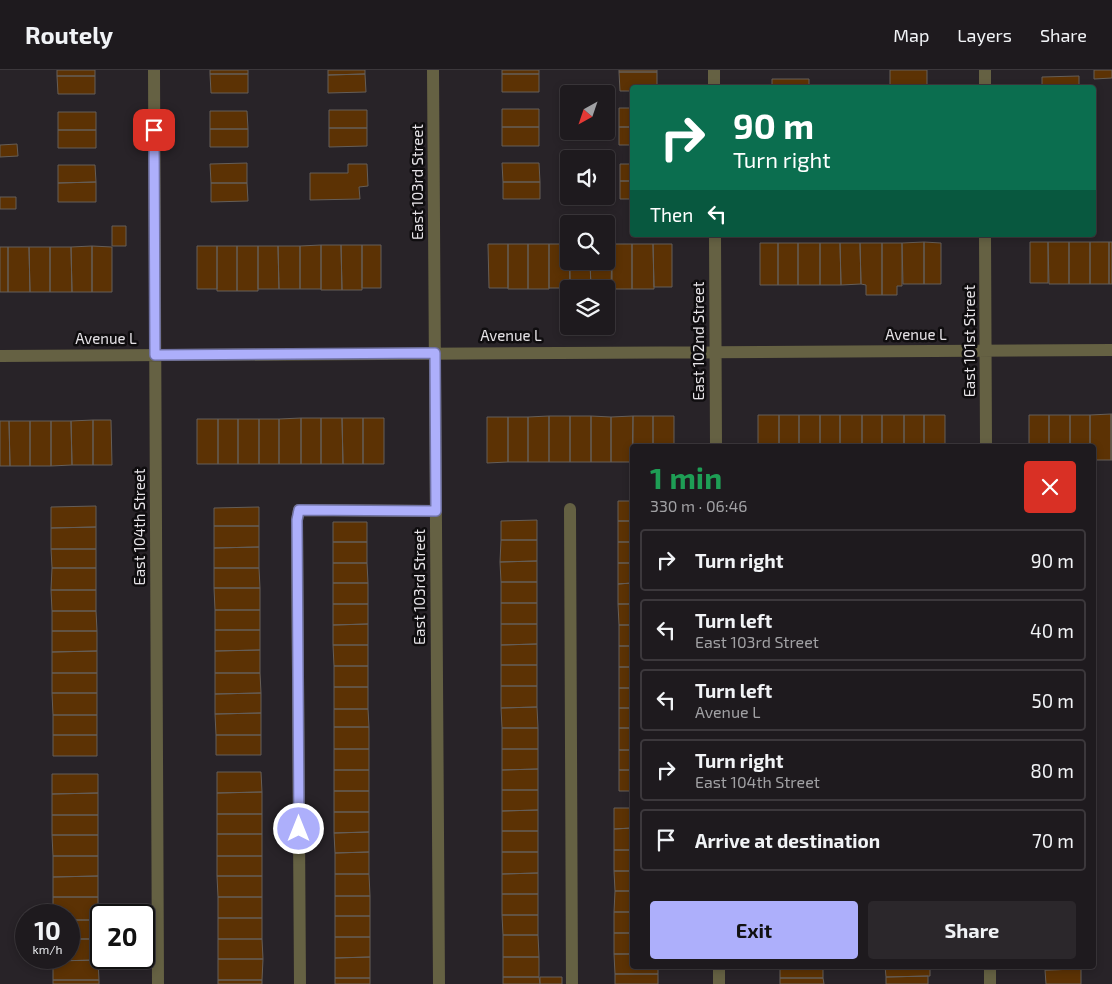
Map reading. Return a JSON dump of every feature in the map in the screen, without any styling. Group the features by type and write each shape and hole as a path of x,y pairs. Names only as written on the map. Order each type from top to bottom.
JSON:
{"street":[{"name":"East 104th Street","path":"154,70 158,984"},
{"name":"East 103rd Street","path":"433,70 439,984"},
{"path":"714,70 714,85"},
{"path":"985,70 985,85"},
{"name":"East 102nd Street","path":"715,237 716,444"},
{"name":"East 101st Street","path":"985,237 986,444"},
{"name":"Avenue L","path":"0,356 1112,350"},
{"path":"570,509 572,984"},
{"path":"300,984 297,520 299,510 436,511"},
{"path":"719,969 719,984"},
{"path":"990,969 990,984"}],"building":[{"path":"57,70 95,70 95,76 57,76"},
{"path":"210,70 248,70 248,74 210,74"},
{"path":"328,70 365,70 365,74 328,75"},
{"path":"502,70 539,70 539,74 502,74"},
{"path":"619,70 657,70 657,72 619,72"},
{"path":"890,70 927,70 927,85 890,85"},
{"path":"1094,70 1112,70 1112,78 1094,79"},
{"path":"619,72 657,72 657,85 630,85 630,91 620,91"},
{"path":"210,74 248,74 248,93 211,93"},
{"path":"365,74 366,92 328,93 328,75"},
{"path":"502,74 539,74 539,92 502,92"},
{"path":"57,76 95,76 95,94 58,94"},
{"path":"1079,76 1079,85 1042,85 1042,77"},
{"path":"772,79 809,79 809,85 772,85"},
{"path":"619,108 630,108 630,127 619,127"},
{"path":"502,109 539,109 539,127 502,127"},
{"path":"329,110 367,110 367,128 329,128"},
{"path":"210,111 247,111 248,129 210,129"},
{"path":"58,112 96,112 96,130 58,130"},
{"path":"502,127 539,127 539,146 502,146"},
{"path":"619,127 630,127 630,145 619,145"},
{"path":"329,128 367,128 367,146 329,147"},
{"path":"210,129 248,129 248,147 210,147"},
{"path":"58,130 96,130 96,148 58,148"},
{"path":"17,144 18,156 0,157 0,145"},
{"path":"247,163 247,183 211,183 210,164"},
{"path":"502,163 539,163 540,182 503,182"},
{"path":"348,164 367,164 368,186 359,187 360,199 310,200 310,173 348,173"},
{"path":"620,164 630,164 630,181 620,181"},
{"path":"58,165 95,165 96,182 58,183"},
{"path":"620,181 630,181 630,199 620,199"},
{"path":"96,182 96,202 58,202 58,183"},
{"path":"503,182 540,182 540,199 503,199"},
{"path":"211,183 247,183 248,201 211,202"},
{"path":"0,197 16,197 16,209 0,209"},
{"path":"112,226 126,226 126,246 112,246"},
{"path":"924,242 941,243 941,284 924,284"},
{"path":"924,242 924,284 903,284 902,243"},
{"path":"1030,242 1048,242 1048,283 1030,283"},
{"path":"1048,242 1069,242 1069,284 1049,284"},
{"path":"1069,242 1090,242 1090,284 1069,284"},
{"path":"1090,242 1109,242 1109,284 1090,284"},
{"path":"1109,242 1112,242 1112,284 1109,284"},
{"path":"760,243 778,243 778,285 760,285"},
{"path":"778,243 798,243 798,285 778,285"},
{"path":"798,243 820,243 820,285 798,285"},
{"path":"820,243 840,243 841,285 820,285"},
{"path":"840,243 860,243 861,284 841,285"},
{"path":"860,243 882,243 882,295 866,295 866,285 861,284"},
{"path":"882,243 902,243 902,286 897,286 897,295 882,295"},
{"path":"488,244 508,244 508,288 489,288"},
{"path":"508,244 528,244 528,289 508,289"},
{"path":"528,244 549,244 549,289 528,289"},
{"path":"549,244 560,244 560,270 570,270 570,280 560,280 560,288 549,288"},
{"path":"615,244 632,244 632,289 615,289 615,280 611,280 611,270 615,270"},
{"path":"632,244 653,244 654,289 632,289"},
{"path":"653,244 672,244 672,287 654,287"},
{"path":"321,245 341,245 342,290 321,290"},
{"path":"321,245 321,289 300,289 300,246"},
{"path":"341,245 362,245 362,290 342,290"},
{"path":"362,245 381,245 381,288 362,288"},
{"path":"92,246 92,292 72,292 71,247"},
{"path":"92,246 112,247 112,292 92,292"},
{"path":"197,246 217,246 217,289 197,289"},
{"path":"217,246 237,246 237,291 217,291"},
{"path":"237,246 258,246 258,291 237,291"},
{"path":"258,246 278,246 279,289 258,289"},
{"path":"278,246 300,246 300,289 279,289"},
{"path":"0,247 8,247 8,292 0,292"},
{"path":"8,247 29,247 30,292 8,292"},
{"path":"29,247 50,247 50,292 30,292"},
{"path":"50,247 71,247 72,292 50,292"},
{"path":"570,270 590,270 591,280 570,280"},
{"path":"590,270 612,270 612,280 591,280"},
{"path":"1111,414 1111,460 1096,460 1096,444 1090,444 1090,415"},
{"path":"1112,414 1112,460 1111,460"},
{"path":"758,415 779,415 779,444 758,444"},
{"path":"779,415 799,415 799,444 779,444"},
{"path":"799,415 820,415 820,444 799,444"},
{"path":"820,415 840,415 840,444 820,444"},
{"path":"840,415 862,415 862,444 840,444"},
{"path":"862,415 882,415 882,444 862,444"},
{"path":"882,415 904,415 904,444 882,444"},
{"path":"904,415 924,415 924,444 904,444"},
{"path":"924,415 945,415 945,444 924,444"},
{"path":"1029,415 1049,415 1049,444 1029,444"},
{"path":"1049,415 1070,415 1070,444 1049,444"},
{"path":"1070,415 1090,415 1090,444 1070,444"},
{"path":"549,416 570,416 570,462 549,462"},
{"path":"549,416 549,462 528,462 528,417"},
{"path":"570,416 591,416 591,462 570,462"},
{"path":"591,416 611,417 611,462 591,462"},
{"path":"633,416 653,416 653,444 633,444"},
{"path":"633,416 630,462 611,462 611,417"},
{"path":"653,416 674,416 674,444 653,444"},
{"path":"487,417 508,417 508,462 487,463"},
{"path":"508,417 528,417 528,462 508,462"},
{"path":"301,418 321,418 321,464 301,464"},
{"path":"301,418 301,464 279,464 279,419"},
{"path":"321,418 342,418 343,464 321,464"},
{"path":"342,418 363,418 363,464 343,464"},
{"path":"363,418 384,418 384,464 363,464"},
{"path":"197,419 218,419 218,464 197,464"},
{"path":"218,419 238,419 238,464 218,464"},
{"path":"238,419 259,419 259,464 238,464"},
{"path":"259,419 279,419 279,464 259,464"},
{"path":"93,420 93,465 72,465 71,421"},
{"path":"93,420 111,420 112,465 93,465"},
{"path":"0,421 9,421 10,466 0,466"},
{"path":"9,421 30,421 30,466 10,466"},
{"path":"30,421 51,421 51,466 30,466"},
{"path":"51,421 71,421 72,465 51,466"},
{"path":"618,501 630,501 630,521 618,521"},
{"path":"96,506 96,527 51,528 51,507"},
{"path":"259,507 259,526 214,526 214,508"},
{"path":"537,520 537,540 501,540 501,521"},
{"path":"618,521 630,521 630,542 618,542"},
{"path":"333,522 367,522 367,542 333,542"},
{"path":"214,526 259,526 259,547 214,548"},
{"path":"96,527 96,549 51,549 51,528"},
{"path":"501,540 537,540 537,561 500,562"},
{"path":"333,542 367,542 367,563 333,563"},
{"path":"618,542 630,542 630,563 618,563"},
{"path":"259,547 259,568 214,568 214,548"},
{"path":"51,549 96,549 96,568 52,568"},
{"path":"537,561 537,582 501,582 500,562"},
{"path":"333,563 367,563 368,583 333,583"},
{"path":"618,563 630,563 630,583 618,584"},
{"path":"52,568 96,568 96,590 51,590"},
{"path":"214,568 259,568 260,588 214,588"},
{"path":"501,582 537,582 537,603 501,603"},
{"path":"333,583 368,583 368,604 333,604"},
{"path":"630,583 630,604 618,604 618,584"},
{"path":"214,588 260,588 260,610 215,610"},
{"path":"51,590 96,590 96,611 52,611"},
{"path":"501,603 537,603 537,624 501,624"},
{"path":"333,604 368,604 368,624 333,625"},
{"path":"618,604 630,604 630,625 619,625"},
{"path":"215,610 260,610 260,630 215,630"},
{"path":"52,611 96,611 97,631 52,631"},
{"path":"368,624 368,645 333,645 333,625"},
{"path":"501,624 537,624 537,644 501,645"},
{"path":"619,625 630,625 630,646 619,646"},
{"path":"215,630 260,630 260,650 215,651"},
{"path":"52,631 97,631 97,651 52,652"},
{"path":"537,644 537,665 501,665 501,645"},
{"path":"333,645 368,645 368,666 334,666"},
{"path":"619,646 630,646 630,667 619,667"},
{"path":"260,650 260,673 215,673 215,651"},
{"path":"97,651 97,673 52,673 52,652"},
{"path":"501,665 537,665 537,686 501,686"},
{"path":"334,666 368,666 368,687 334,687"},
{"path":"619,667 630,667 630,688 619,688"},
{"path":"52,673 97,673 97,693 52,693"},
{"path":"215,673 260,673 261,693 215,694"},
{"path":"501,686 537,686 537,707 501,708"},
{"path":"334,687 368,687 368,709 334,709"},
{"path":"619,688 630,688 630,708 619,708"},
{"path":"52,693 97,693 97,715 53,715"},
{"path":"261,693 261,713 215,714 215,694"},
{"path":"537,707 538,728 502,728 501,708"},
{"path":"619,708 630,708 630,728 619,728"},
{"path":"334,709 368,709 369,727 334,727"},
{"path":"261,713 261,735 216,735 215,714"},
{"path":"53,715 97,715 97,735 53,735"},
{"path":"334,727 369,727 369,749 334,749"},
{"path":"502,728 538,728 538,749 502,749"},
{"path":"619,728 630,728 630,750 619,750"},
{"path":"53,735 97,735 97,756 53,756"},
{"path":"216,735 261,735 261,755 216,755"},
{"path":"334,749 369,749 369,770 334,770"},
{"path":"502,749 538,749 538,769 502,770"},
{"path":"619,750 630,750 630,770 619,770"},
{"path":"538,769 538,790 502,790 502,770"},
{"path":"334,770 369,770 369,791 334,791"},
{"path":"619,770 630,770 630,791 619,791"},
{"path":"217,772 261,772 262,792 217,793"},
{"path":"52,774 98,774 98,793 52,794"},
{"path":"502,790 538,790 538,810 502,811"},
{"path":"334,791 369,791 369,812 334,812"},
{"path":"262,792 262,814 217,814 217,793"},
{"path":"98,793 98,815 52,815 52,794"},
{"path":"614,808 630,808 630,828 614,829"},
{"path":"538,810 538,831 502,831 502,811"},
{"path":"334,812 369,812 369,832 334,833"},
{"path":"217,814 262,814 262,834 217,834"},
{"path":"52,815 98,815 98,835 52,835"},
{"path":"630,828 630,850 614,850 614,829"},
{"path":"502,831 538,831 538,852 502,852"},
{"path":"369,832 369,852 335,853 334,833"},
{"path":"217,834 262,834 262,856 217,856"},
{"path":"52,835 98,835 98,856 53,856"},
{"path":"614,850 630,850 630,871 614,871"},
{"path":"369,852 369,874 335,874 335,853"},
{"path":"502,852 538,852 538,873 502,874"},
{"path":"53,856 98,856 98,876 53,877"},
{"path":"217,856 262,856 262,876 217,876"},
{"path":"614,871 630,871 630,891 615,891"},
{"path":"538,873 538,894 502,894 502,874"},
{"path":"335,874 369,874 370,896 335,896"},
{"path":"98,876 98,897 53,897 53,877"},
{"path":"217,876 262,876 262,897 218,897"},
{"path":"615,891 630,891 630,912 614,912"},
{"path":"502,894 538,894 538,915 502,915"},
{"path":"335,896 370,896 370,916 335,916"},
{"path":"53,897 98,897 98,904 90,904 90,920 80,920 80,904 53,904"},
{"path":"218,897 262,897 262,918 218,918"},
{"path":"614,912 630,912 630,933 614,933"},
{"path":"502,915 538,915 538,935 503,935"},
{"path":"335,916 370,916 370,937 335,937"},
{"path":"218,918 262,918 262,939 218,939"},
{"path":"80,920 90,920 90,939 80,939"},
{"path":"614,933 630,933 630,954 614,954"},
{"path":"503,935 538,935 539,957 503,957"},
{"path":"335,937 370,937 370,957 335,958"},
{"path":"80,939 90,939 90,960 80,960"},
{"path":"218,939 262,939 263,959 218,959"},
{"path":"614,954 630,954 630,969 658,969 658,974 615,974"},
{"path":"370,957 370,978 335,978 335,958"},
{"path":"503,957 539,957 539,977 503,977"},
{"path":"218,959 263,959 262,980 218,980"},
{"path":"80,960 90,960 90,969 98,969 99,980 53,980 53,969 80,969"},
{"path":"780,969 823,969 823,978 780,978"},
{"path":"885,969 930,969 930,976 886,977"},
{"path":"1045,969 1081,969 1045,970"},
{"path":"1081,969 1081,984 1046,984 1045,970"},
{"path":"615,974 658,974 658,984 615,984"},
{"path":"928,976 928,984 886,984 886,977"},
{"path":"503,977 539,977 540,984 503,984"},
{"path":"540,977 562,977 562,984 540,984"},
{"path":"335,978 370,978 370,984 335,984"},
{"path":"780,978 823,978 824,984 780,984"},
{"path":"53,980 99,980 99,984 53,984"},
{"path":"218,980 262,980 262,984 218,984"}],"route":[{"path":"154,130 155,355 435,353 436,511 299,510 297,520 299,829"}]}
